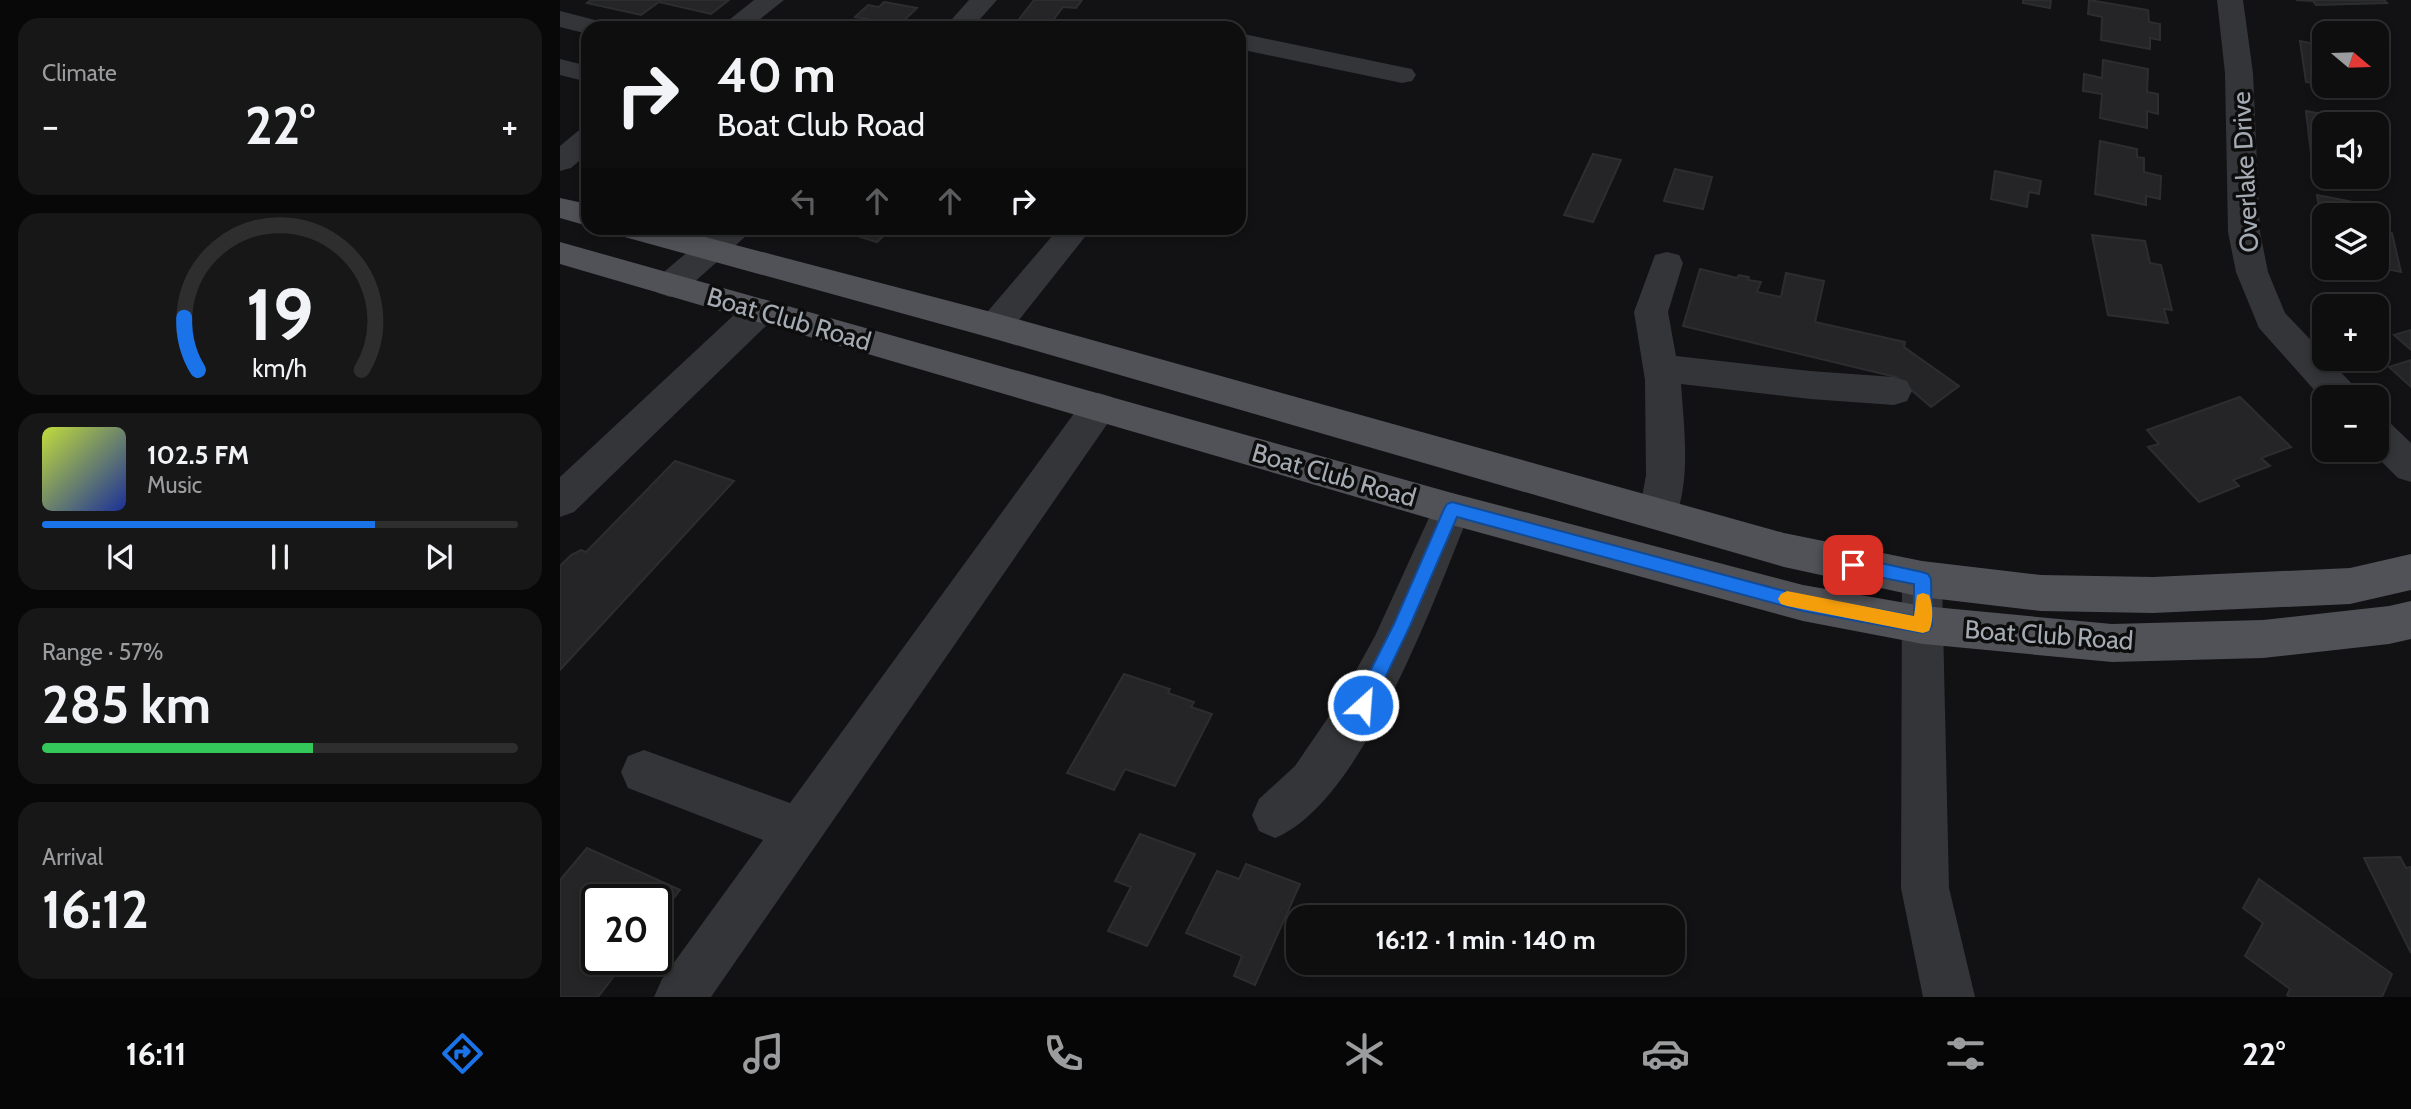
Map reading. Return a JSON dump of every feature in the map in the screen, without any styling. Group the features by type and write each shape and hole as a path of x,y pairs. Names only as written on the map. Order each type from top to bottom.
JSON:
{"main road":[{"path":"560,208 581,213"},
{"name":"Boat Club Road","path":"658,235 995,326 1784,550 1922,579 2041,593 2153,595 2350,586 2411,572"},
{"name":"Boat Club Road","path":"560,253 1452,509 1803,603 1923,625 2112,643 2263,639 2389,625 2411,620"}],"street":[{"path":"742,21 771,0"},
{"path":"964,21 984,0"},
{"name":"Overlake Drive","path":"2230,0 2239,73 2244,232 2252,272 2271,319 2332,385"},
{"path":"560,19 581,25"},
{"path":"1246,42 1402,75"},
{"path":"560,67 581,72"},
{"path":"560,130 581,136"},
{"path":"560,161 581,144"},
{"path":"670,285 727,235"},
{"path":"995,326 1070,235"},
{"path":"1658,514 1665,475 1666,435 1661,368 1651,312 1667,263"},
{"path":"560,501 760,311"},
{"path":"1661,368 1810,385 1894,391"},
{"path":"680,997 1099,407"},
{"path":"2389,445 2411,467"},
{"path":"1275,815 1309,783 1363,705 1401,628 1452,509"},
{"path":"1922,579 1925,888 1949,997"},
{"path":"644,772 799,830"}],"building":[{"path":"591,0 729,0 711,14 659,2 641,15 587,3"},
{"path":"1034,0 1082,0 1076,8 1063,7 1052,21 1018,21"},
{"path":"2023,0 2051,0 2050,8 2023,3"},
{"path":"2089,0 2148,10 2149,22 2160,24 2160,40 2150,38 2150,49 2101,40 2102,17 2088,14"},
{"path":"2296,0 2384,0 2387,3 2316,5 2313,1"},
{"path":"884,2 917,8 903,21 866,21 868,19 855,17 868,5 879,7"},
{"path":"2300,41 2312,44 2312,83 2306,82"},
{"path":"2103,60 2148,69 2147,92 2158,94 2158,114 2147,111 2147,128 2100,118 2102,94 2083,91 2084,74 2102,78"},
{"path":"2306,111 2312,112 2312,163"},
{"path":"2100,141 2137,149 2137,157 2144,158 2144,172 2161,176 2160,199 2146,196 2146,205 2095,194"},
{"path":"1593,154 1621,160 1593,222 1564,215"},
{"path":"1675,169 1712,177 1703,209 1664,201"},
{"path":"1995,171 2041,181 2039,194 2029,192 2027,207 1991,199"},
{"path":"2317,195 2359,203 2318,203"},
{"path":"2389,232 2392,233 2401,272 2389,270"},
{"path":"854,235 884,235 877,242"},
{"path":"2092,235 2145,241 2150,263 2161,265 2172,310 2164,309 2168,323 2108,315"},
{"path":"1700,269 1737,278 1739,275 1749,277 1748,280 1761,282 1757,292 1781,297 1786,273 1824,281 1815,322 1905,342 1904,347 1959,386 1931,407 1896,377 1683,326"},
{"path":"2411,330 2411,350 2394,335"},
{"path":"2411,360 2411,387 2389,367"},
{"path":"2240,397 2291,447 2261,458 2270,466 2233,480 2239,486 2199,502 2148,447 2159,444 2147,430"},
{"path":"675,461 734,481 560,670 560,566 571,555 581,550 586,552"},
{"path":"1124,674 1170,689 1168,693 1194,702 1191,707 1212,714 1175,786 1125,769 1114,790 1067,773"},
{"path":"1140,834 1195,854 1147,946 1108,931 1131,887 1115,881"},
{"path":"587,848 667,884 581,884 581,975 615,975 598,997 560,997 560,880"},
{"path":"2400,857 2406,868 2411,867 2411,953 2364,858"},
{"path":"1246,864 1300,884 1291,905 1286,905 1286,915 1255,985 1234,976 1242,956 1186,933 1217,871 1239,879"},
{"path":"2259,879 2392,974 2382,997 2289,997 2287,995 2290,989 2245,956 2263,923 2243,908"},
{"path":"672,886 680,890 672,900"}],"slow traffic":[{"path":"1787,599 1923,625 1923,600"}],"route":[{"path":"1363,705 1401,628 1452,509 1803,603 1923,625 1922,579 1853,565"}]}
